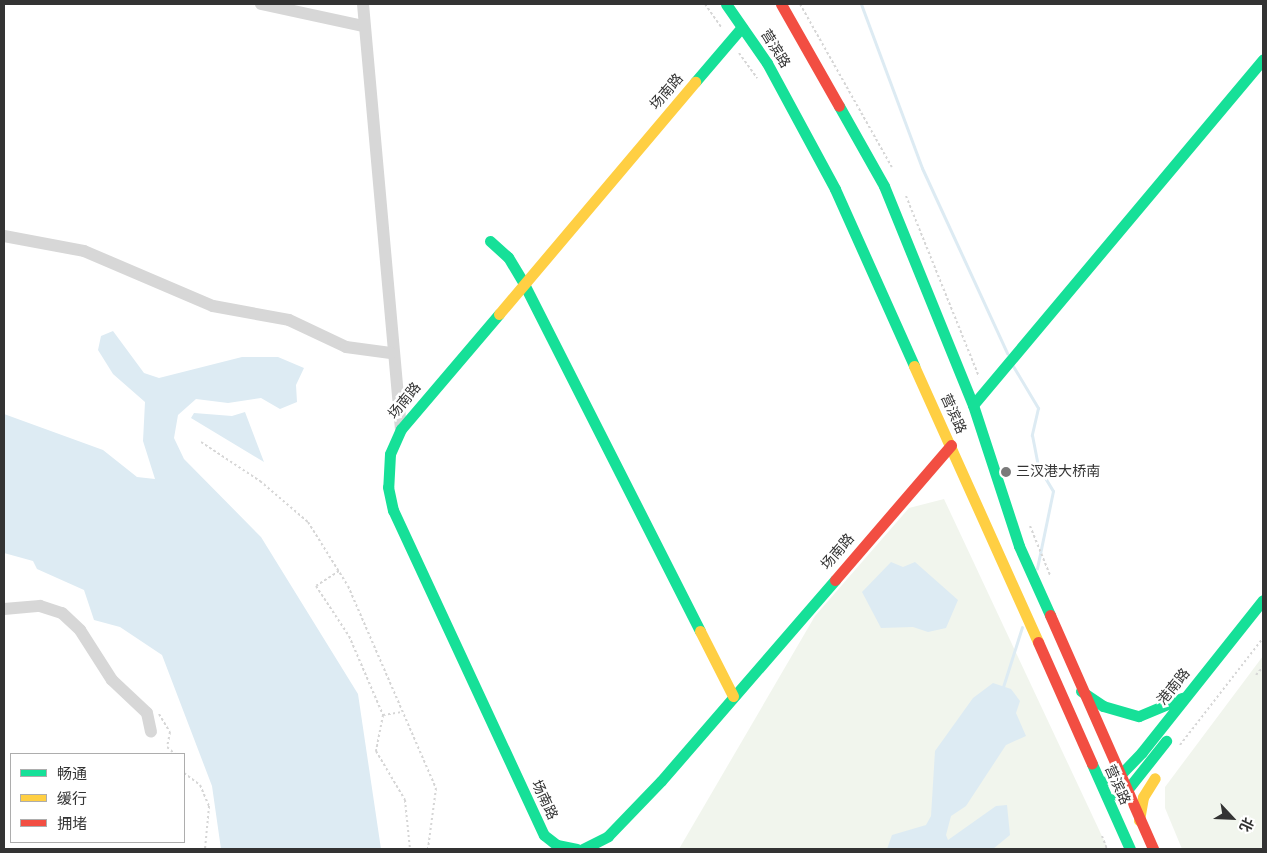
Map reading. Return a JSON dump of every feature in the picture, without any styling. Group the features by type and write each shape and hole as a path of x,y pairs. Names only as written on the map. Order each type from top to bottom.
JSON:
{"street":[{"path":"261,4 364,26"},
{"path":"363,4 392,353 401,429"},
{"name":"营滨路","path":"726,4 791,105 852,226 1130,849"},
{"name":"营滨路","path":"781,4 884,186 973,405 1019,546 1081,690 1121,774 1153,849"},
{"name":"场南路","path":"577,849 557,845 544,835 393,510 388,487 390,454 401,429 523,282 742,27"},
{"path":"973,405 1263,60"},
{"path":"838,233 852,226"},
{"path":"4,236 84,251 213,306 289,320 346,347 392,353"},
{"path":"490,241 508,257 523,282 733,696"},
{"name":"场南路","path":"583,849 608,836 951,446"},
{"name":"港南路","path":"1100,784 1121,774 1263,600"},
{"path":"4,609 40,606 62,612 80,630 112,680 147,713 151,732"},
{"name":"港南路","path":"1108,800 1127,790 1263,619"},
{"path":"1081,690 1102,706 1139,716 1187,695"},
{"path":"1140,820 1143,797 1155,778"}],"path":[{"path":"705,4 760,83"},
{"path":"201,442 260,481 308,522 338,571 436,788 428,849"},
{"path":"338,571 316,586 349,636 382,715 376,750 405,800 410,849"},
{"path":"1179,746 1263,638"},
{"path":"1256,675 1263,667"},
{"path":"1164,691 1182,673"},
{"path":"382,715 403,712"},
{"path":"185,774 200,785 209,806 206,849"},
{"path":"1102,836 1107,849"}],"shaded area":[{"path":"113,331 144,373 159,378 242,357 278,357 304,368 296,385 297,402 280,409 261,398 228,403 196,399 178,415 174,438 184,459 261,537 358,694 381,849 221,849 212,786 162,655 120,627 94,620 84,590 37,569 33,561 4,553 4,414 103,450 137,477 155,479 143,441 145,402 113,374 98,350 101,336"},
{"path":"245,412 264,462 191,418 194,413 232,416"},
{"path":"944,499 1108,849 679,849 815,616 909,508"},
{"path":"891,562 903,567 915,562 958,600 946,628 928,632 913,627 881,628 862,592"},
{"path":"1263,656 1263,849 1182,849 1165,808 1165,787"},
{"path":"993,683 1011,689 1020,701 1016,713 1026,736 1006,745 966,806 951,816 946,835 948,840 996,806 1007,805 1010,835 993,849 887,849 892,835 926,825 931,816 935,751 973,698"}],"waterway":[{"path":"861,4 922,168 1007,353"},
{"path":"1013,366 1038,408 1032,435 1038,466 1053,491 1037,568"},
{"path":"1002,690 1022,627"}],"traffic: fast":[{"path":"726,4 767,63 835,189 914,366"},
{"path":"695,82 742,27"},
{"path":"973,405 1263,60"},
{"path":"839,106 884,186 973,405 1019,546 1050,615"},
{"path":"490,241 508,257 523,282 700,631"},
{"path":"499,314 401,429 390,454 388,487 393,510 544,835 557,845 577,849"},
{"path":"583,849 608,836 661,781 835,580"},
{"path":"1108,780 1121,774 1142,752 1263,600"},
{"path":"1081,691 1103,706 1139,716 1182,698"},
{"path":"1117,795 1127,790 1166,741"},
{"path":"1092,764 1130,849"}],"traffic: slow":[{"path":"499,314 695,82"},
{"path":"914,366 1038,642"},
{"path":"700,631 733,696"},
{"path":"1139,820 1143,797 1155,778"}],"traffic: jam":[{"path":"781,4 839,106"},
{"path":"835,580 951,445"},
{"path":"1050,615 1153,849"},
{"path":"1038,642 1092,764"}],"place":[{"name":"三汊港大桥南","path":"1006,472"}]}
